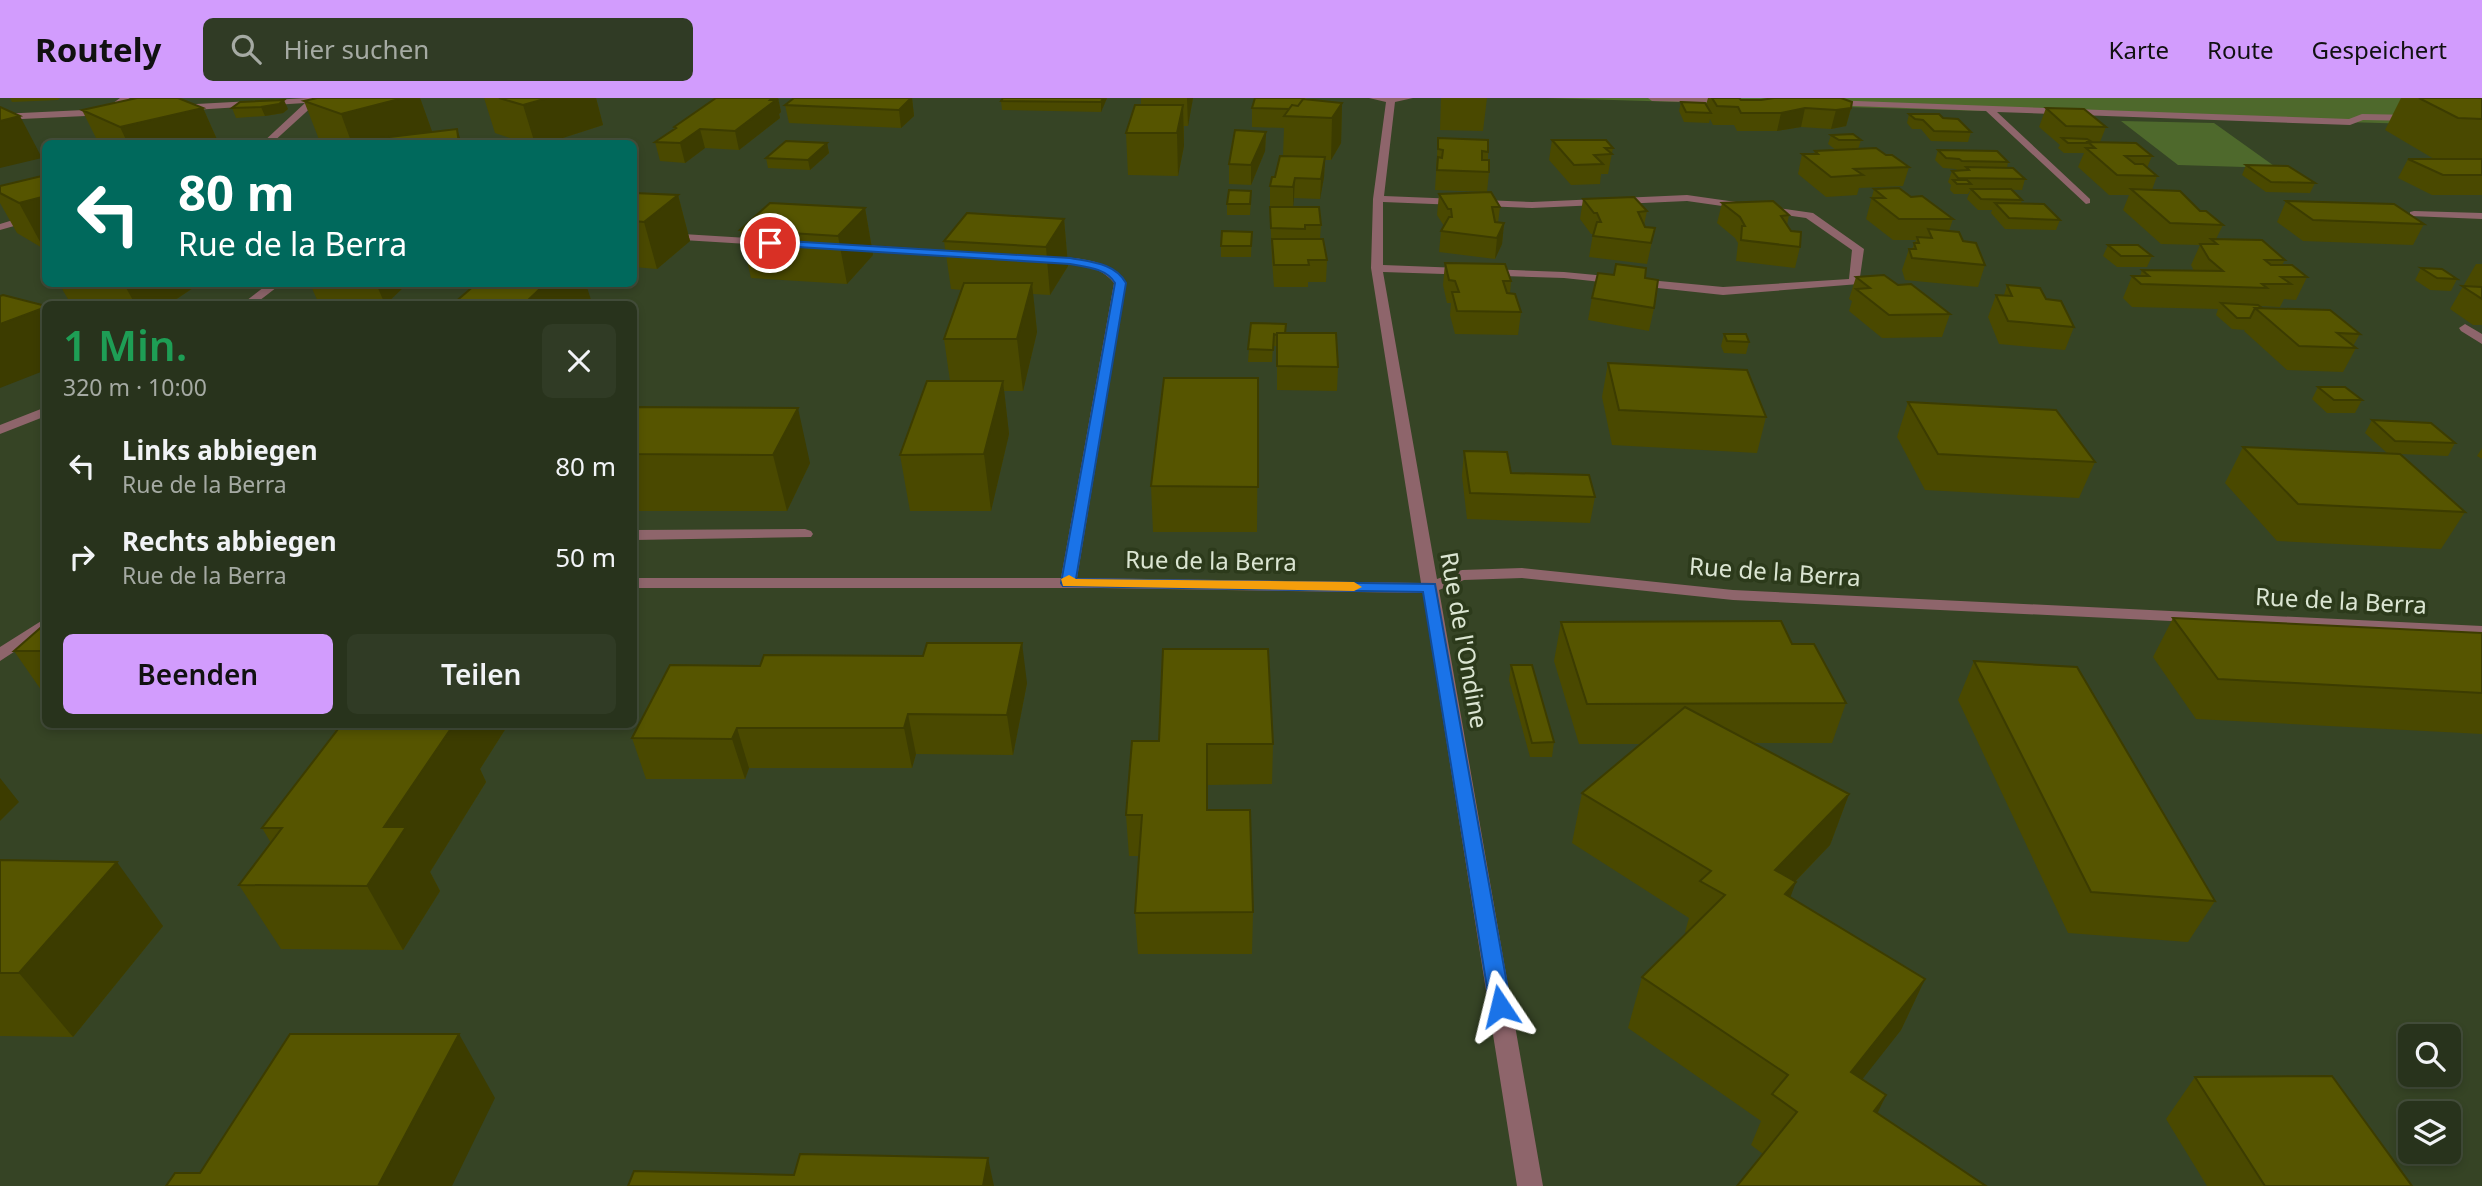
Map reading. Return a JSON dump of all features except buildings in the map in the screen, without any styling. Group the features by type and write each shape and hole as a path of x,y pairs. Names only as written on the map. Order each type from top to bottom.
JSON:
{"street":[{"path":"107,112 126,98"},
{"path":"170,108 353,98"},
{"path":"1373,98 1409,98"},
{"path":"1652,98 1738,100"},
{"path":"269,140 314,100"},
{"name":"Rue de l'Ondine","path":"1391,100 1378,199 1377,268 1530,1186"},
{"path":"1819,103 2350,122 2362,117 2429,118"},
{"path":"1989,109 2086,201"},
{"path":"0,117 131,110"},
{"path":"1377,268 1564,275 1723,291 1855,282 1858,249 1810,215 1687,198 1532,205 1378,199"},
{"path":"0,227 42,214"},
{"path":"2414,214 2482,215"},
{"path":"637,234 784,243"},
{"path":"838,247 975,255"},
{"path":"1029,258 1085,263 1104,268 1117,276 1120,283 1068,583"},
{"path":"252,301 271,287"},
{"path":"2465,328 2482,340"},
{"path":"0,430 42,413"},
{"path":"637,535 805,534"},
{"name":"Rue de la Berra","path":"637,583 1068,583 1429,588 1462,575 1522,573 1733,595 2482,631"},
{"path":"0,654 42,626"}],"green space":[{"path":"1546,98 2482,98 2482,126"},
{"path":"2121,121 2214,123 2277,168 2178,165"}],"slow traffic":[{"path":"1069,579 1068,583 1354,587"}],"route":[{"path":"770,243 1070,261 1104,268 1117,276 1120,283 1068,583 1429,588 1500,1006"}]}
